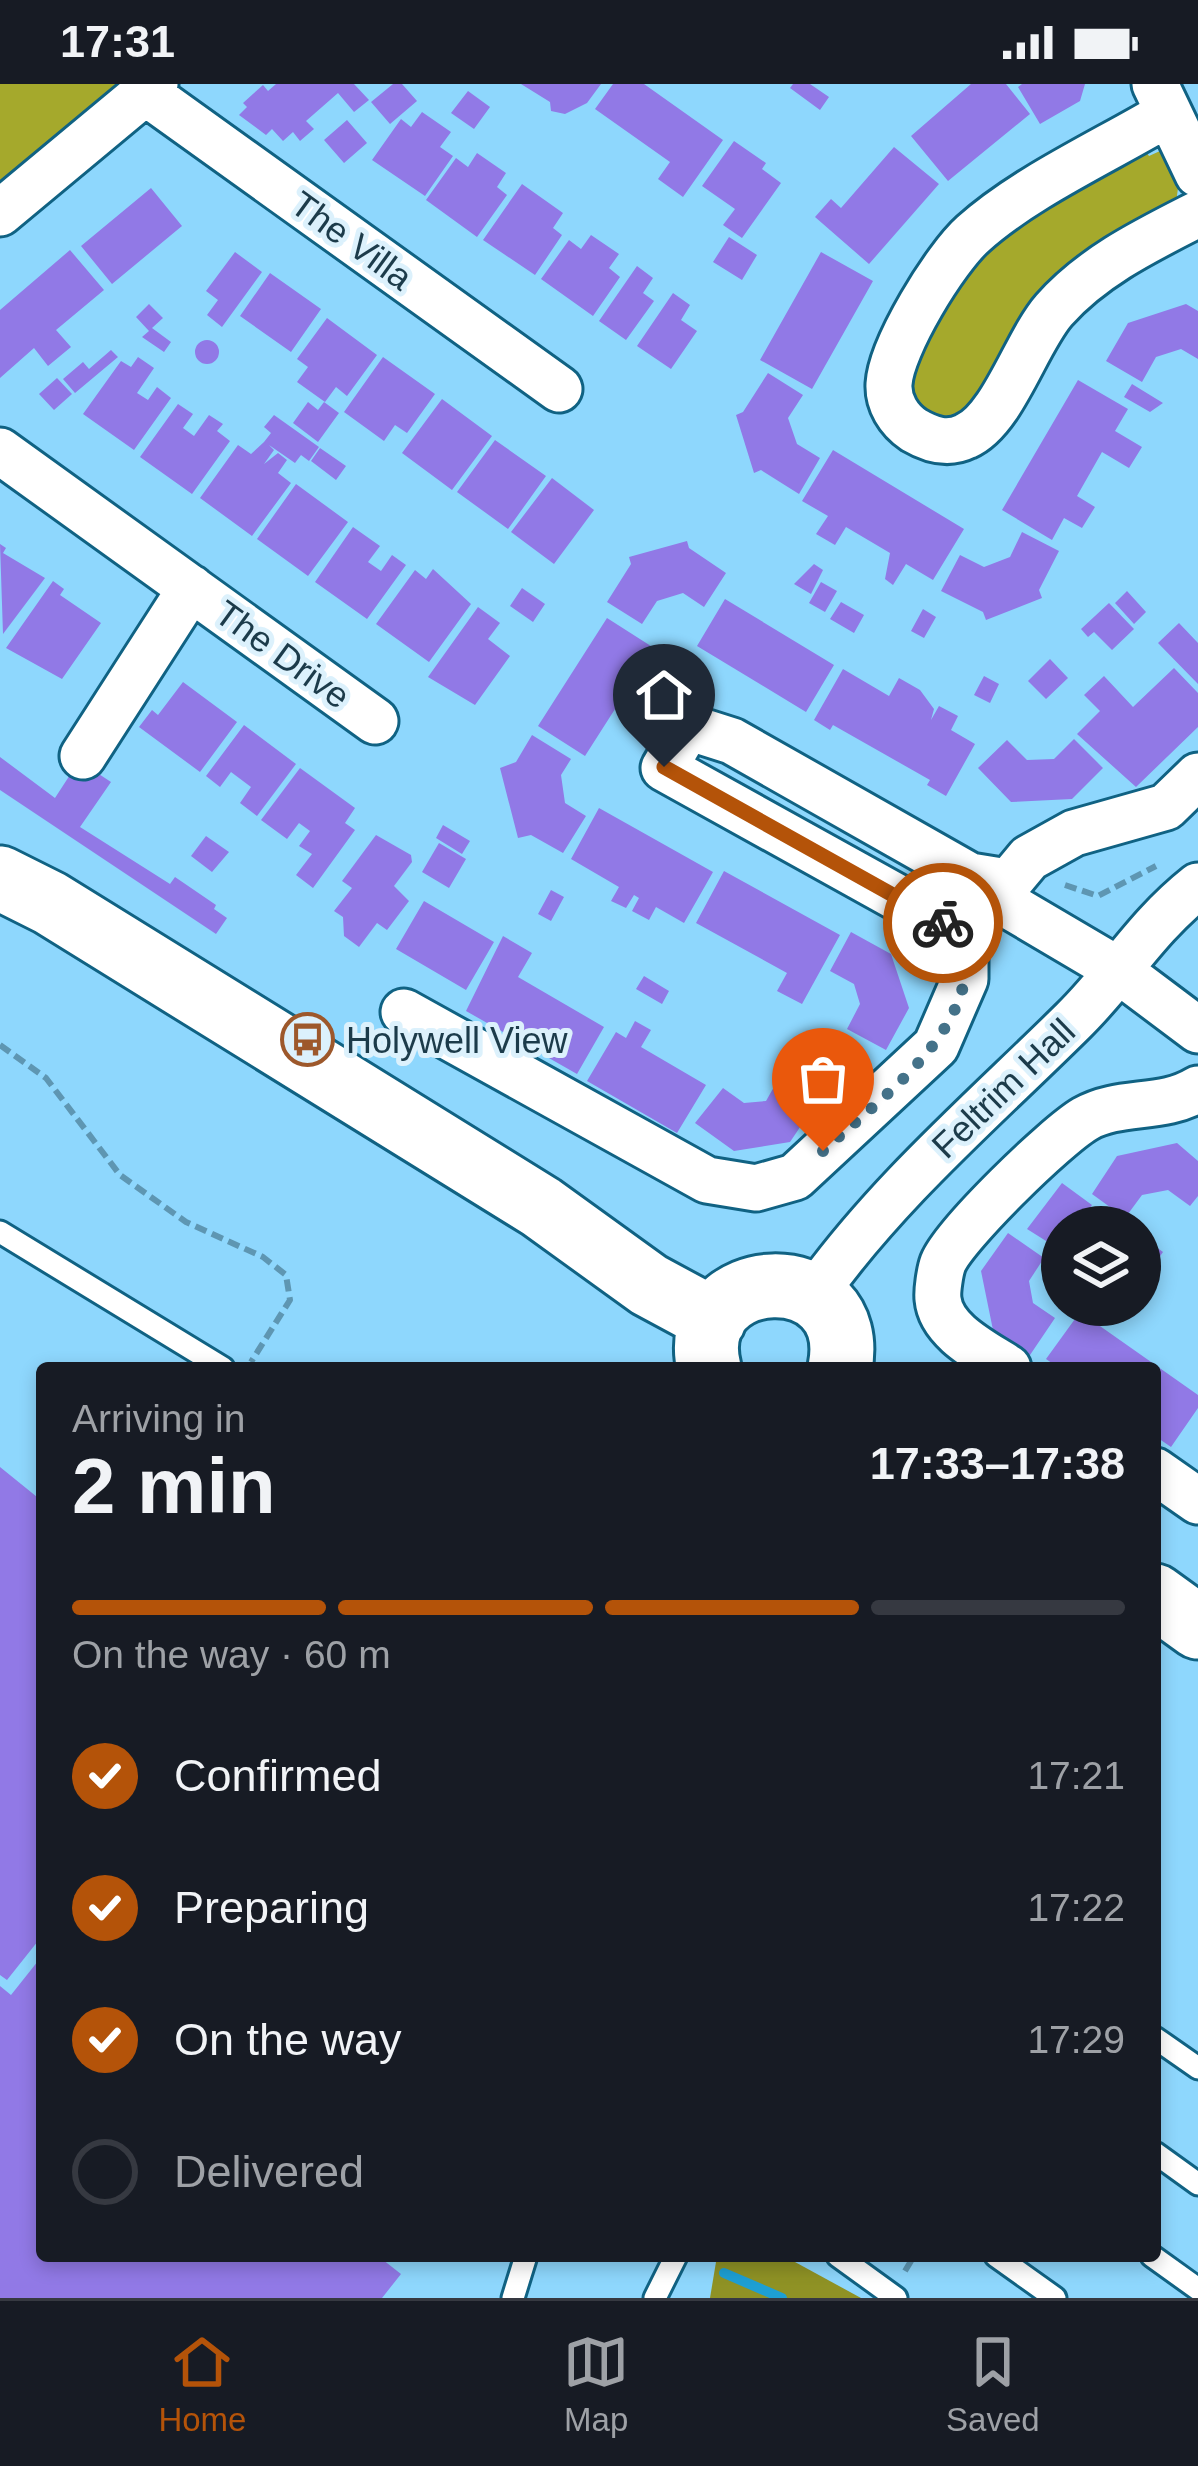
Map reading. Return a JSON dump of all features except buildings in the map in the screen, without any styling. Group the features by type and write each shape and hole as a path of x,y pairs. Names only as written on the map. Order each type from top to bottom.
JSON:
{"street":[{"path":"0,213 150,88"},
{"name":"The Villa","path":"150,88 559,388"},
{"path":"1198,174 1161,99 990,221 963,244 938,278 893,365 889,396 896,412 933,439 949,441 976,431 1050,315 1070,292 1134,247 1198,214"},
{"name":"The Drive","path":"0,451 375,721"},
{"name":"The Drive","path":"83,756 190,588"},
{"path":"965,935 664,767 688,727 732,741 1001,890 1198,1030"},
{"path":"404,1012 707,1180 756,1189 795,1177 936,1046 965,979 965,935 1029,858 1074,833 1166,807 1198,776"},
{"name":"Feltrim Hall","path":"813,1295 862,1228 1075,1019 1118,970 1185,872"},
{"path":"0,878 50,903 541,1208 649,1285 711,1344 740,1293 777,1283 813,1295 840,1332 840,1362"},
{"path":"999,1362 955,1332 938,1302 944,1261 1006,1190 1086,1118 1122,1107 1162,1106 1198,1089"},
{"path":"1161,1475 1198,1501"},
{"path":"1161,1600 1198,1627"}],"lane":[{"path":"0,1232 213,1362"},
{"path":"1161,2042 1198,2068"},
{"path":"1161,2157 1198,2184"},
{"path":"513,2298 524,2262"},
{"path":"661,2296 674,2262"},
{"path":"846,2262 896,2298"},
{"path":"1004,2262 1055,2298"},
{"path":"1160,2262 1198,2289"}],"path":[{"path":"1057,882 1098,896 1185,872"},
{"path":"0,1045 46,1078 120,1175 186,1222 263,1257 286,1275 290,1300 251,1362"}],"shaded area":[{"path":"0,84 118,84 0,184"},
{"path":"1145,150 1149,156 1160,151 1178,188 1176,203 949,425 919,414 908,378 922,343 988,237"},
{"path":"716,2262 795,2262 861,2298 710,2298"}],"waterway":[{"path":"724,2273 782,2298"}],"way so far":[{"path":"823,1151 936,1046 953,1014 965,979 968,950 965,935 943,923"}],"place":[{"name":"Holywell View","path":"307,1040"}],"route":[{"path":"664,767 943,923"}]}
